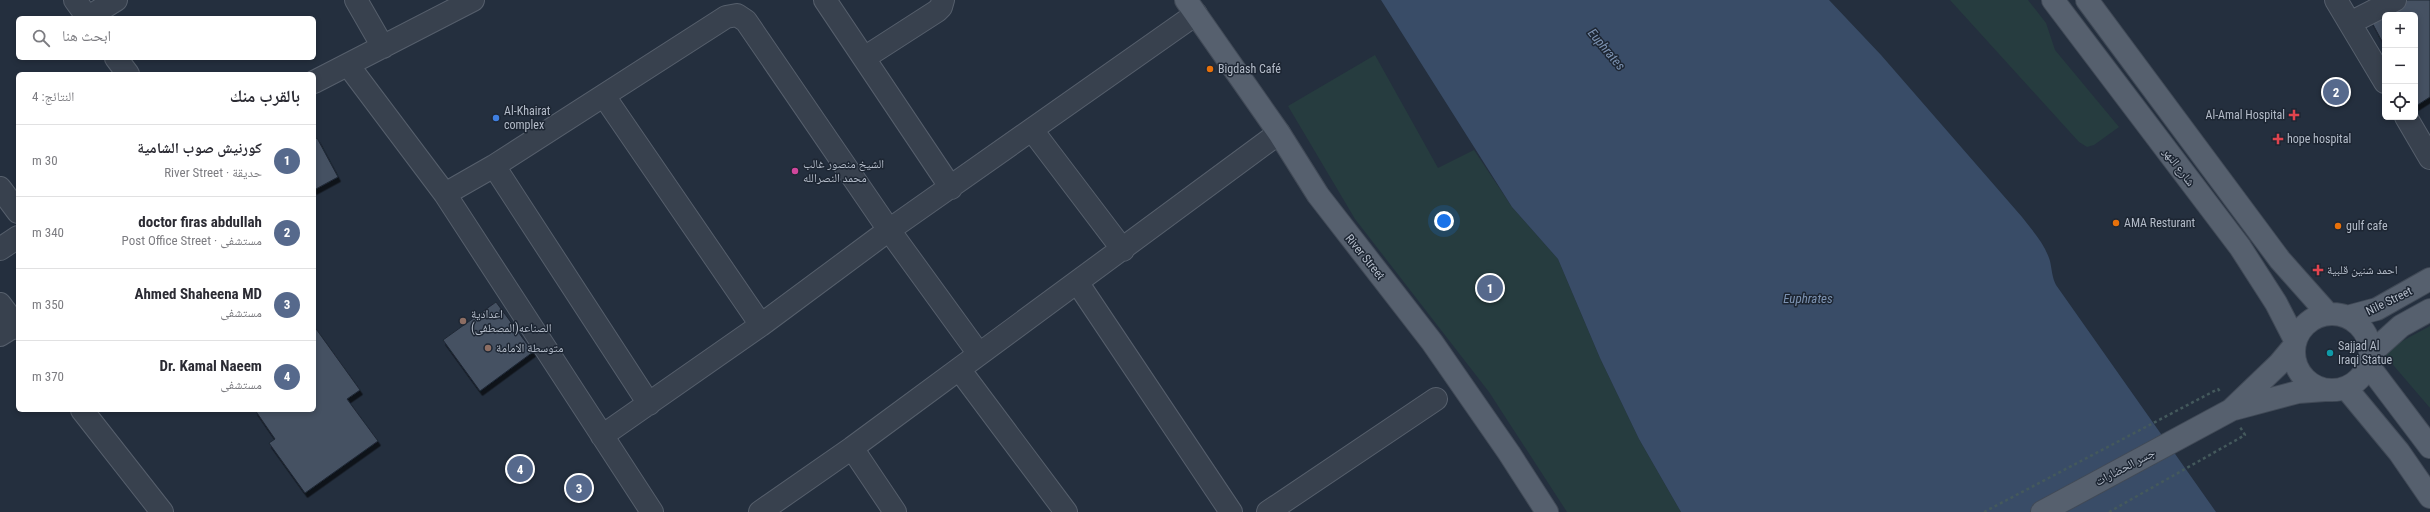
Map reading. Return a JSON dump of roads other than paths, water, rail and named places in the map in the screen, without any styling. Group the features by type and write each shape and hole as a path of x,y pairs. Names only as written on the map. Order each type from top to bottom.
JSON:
{"main road":[{"name":"شارع النهر","path":"2054,0 2244,254 2276,303 2295,343"},
{"name":"شارع النهر","path":"2087,0 2275,254 2338,316"},
{"name":"River Street","path":"1191,7 1279,133 1318,195 1436,348 1505,446 1547,512"},
{"path":"2080,34 2102,20"},
{"name":"Nile Street","path":"2338,316 2377,309 2430,279"},
{"path":"2231,410 2298,392 2325,390 2336,391 2346,388 2363,375 2369,360 2401,326 2430,310"},
{"path":"2231,410 2279,364 2295,343 2308,322 2338,316 2357,323 2364,332 2369,343 2369,360 2430,447"},
{"path":"2295,343 2294,358 2297,369 2304,379 2314,386 2325,390"},
{"path":"2346,388 2398,452 2430,496"},
{"name":"جسر الحضارات","path":"2042,512 2208,424 2231,410"}],"street":[{"path":"75,0 86,16"},
{"path":"90,16 116,0"},
{"path":"356,0 383,46"},
{"path":"316,81 473,0"},
{"path":"825,0 951,188"},
{"path":"864,58 937,11 941,7 943,0"},
{"path":"2336,0 2382,77"},
{"path":"2350,23 2395,0"},
{"path":"602,436 650,404 761,325 889,230 1032,130 1191,7"},
{"path":"445,194 494,166 726,17 737,15 746,21 889,230 979,354"},
{"path":"118,60 126,72"},
{"path":"348,65 445,194 652,512"},
{"path":"604,96 761,325"},
{"path":"2408,120 2430,158"},
{"path":"1032,130 1122,250"},
{"path":"760,512 852,448 1279,133"},
{"path":"494,166 650,404"},
{"path":"0,188 16,209"},
{"path":"0,249 16,238"},
{"path":"1077,282 1231,512"},
{"path":"0,304 11,329"},
{"path":"959,368 1066,512"},
{"path":"1268,512 1436,399"},
{"path":"83,412 153,509"},
{"path":"852,448 895,512"}],"water":[{"name":"Euphrates","path":"1381,0 1829,0 1881,55 2034,232 2048,255 2056,285 2216,512 1681,512 1639,439 1600,358 1558,259 1512,207"}],"place":[{"name":"Bigdash Café","path":"1210,69"},
{"name":"doctor firas abdullah","path":"2336,92"},
{"name":"Al-Amal Hospital","path":"2294,115"},
{"name":"Al-Khairat complex","path":"496,118"},
{"name":"hope hospital","path":"2278,139"},
{"name":"الشيخ منصور غالب محمد النصرالله","path":"795,171"},
{"name":"AMA Resturant","path":"2116,223"},
{"name":"gulf cafe","path":"2338,226"},
{"name":"احمد شنين قلبية","path":"2318,270"},
{"name":"كورنيش صوب الشامية","path":"1490,288"},
{"name":"اعدادية الصناعه(المصطفى)","path":"463,321"},
{"name":"متوسطة الامامة","path":"488,348"},
{"name":"Sajjad Al Iraqi Statue","path":"2330,353"},
{"name":"Dr. Kamal Naeem","path":"520,469"},
{"name":"Ahmed Shaheena MD","path":"579,488"}]}
